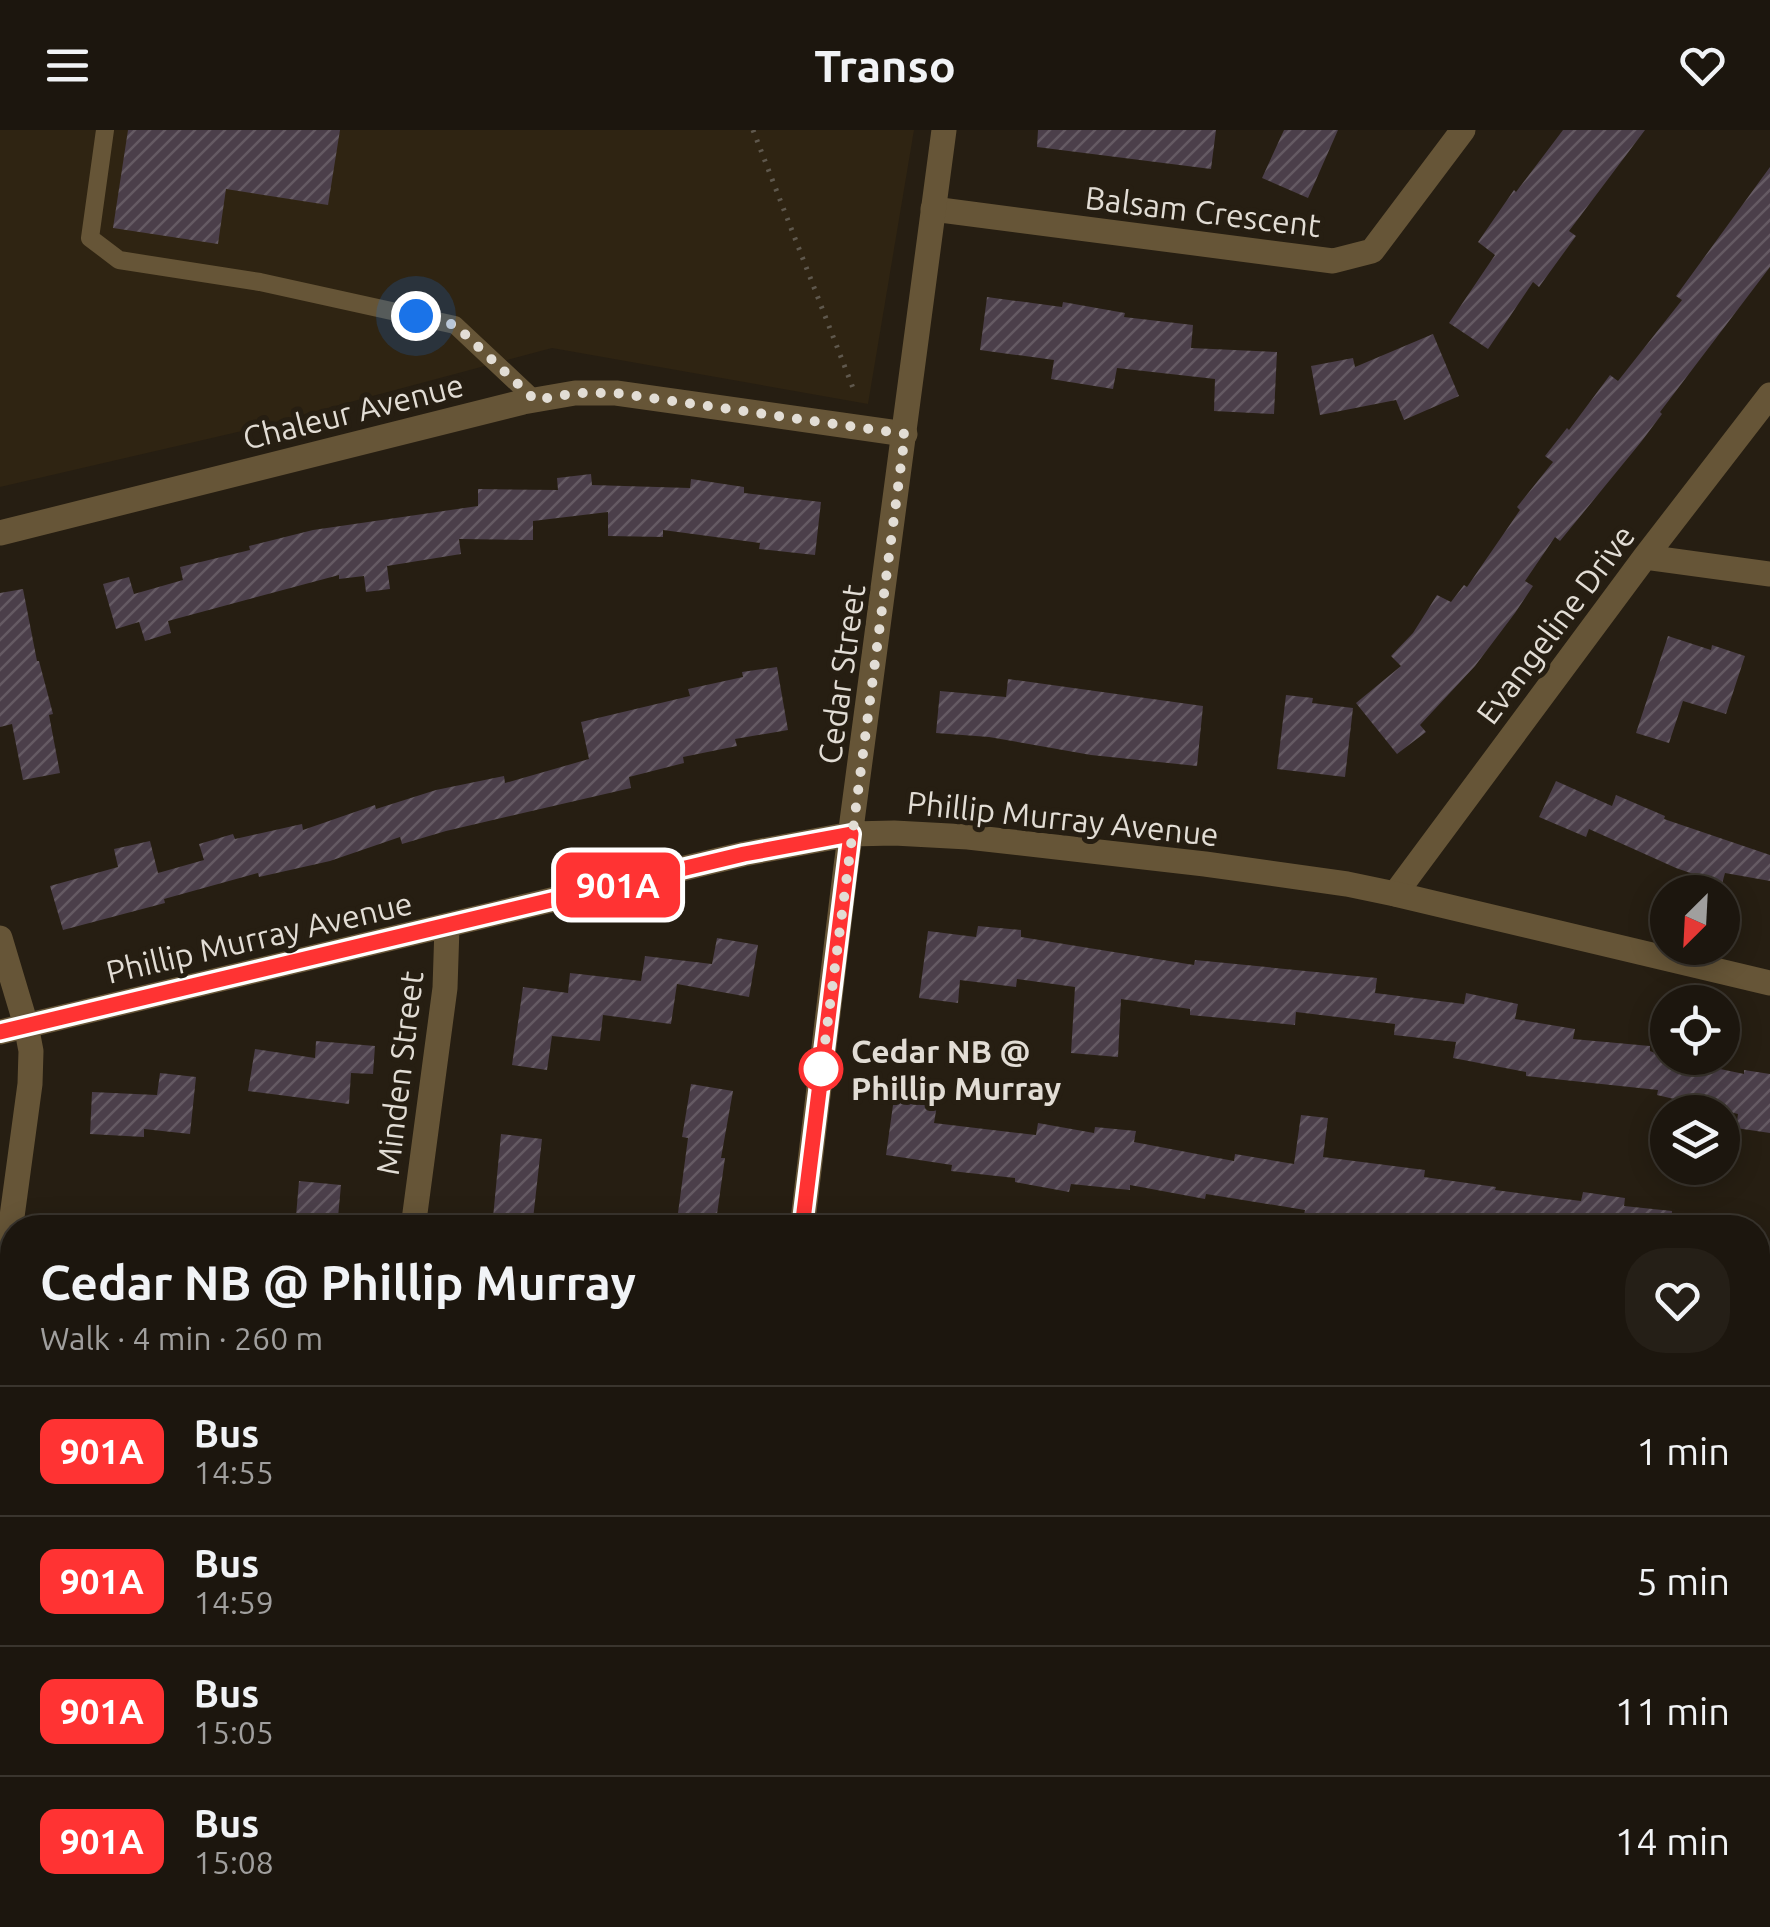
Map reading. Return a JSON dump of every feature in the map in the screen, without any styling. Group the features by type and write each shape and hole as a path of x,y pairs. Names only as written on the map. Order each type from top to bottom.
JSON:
{"street":[{"name":"Cedar Street","path":"804,1215 944,130"},
{"name":"Balsam Crescent","path":"934,209 1333,261 1372,251 1463,130"},
{"name":"Chaleur Avenue","path":"0,534 576,393 616,393 905,434"},
{"name":"Evangeline Drive","path":"1395,894 1770,395"},
{"path":"1645,557 1770,574"},
{"name":"Phillip Murray Avenue","path":"0,1032 744,854 851,834 968,837 1222,866 1395,894 1770,984"},
{"name":"Minden Street","path":"415,1215 445,988 446,926"},
{"path":"0,938 31,1051 12,1215"}],"lane":[{"path":"105,130 90,238 119,260 260,282 455,325 535,400"}],"path":[{"path":"752,130 853,388"}],"shaded area":[{"path":"0,130 914,130 868,404 552,348 242,431 0,487"}],"building":[{"path":"128,130 340,130 328,205 226,189 218,244 113,228"},
{"path":"1038,130 1216,130 1211,169 1037,147"},
{"path":"1284,130 1338,130 1308,198 1262,178"},
{"path":"1563,130 1645,130 1569,231 1576,236 1539,287 1533,282 1488,349 1449,323 1495,255 1478,242"},
{"path":"1770,167 1770,267 1641,442 1560,541 1555,537 1525,581 1533,586 1515,613 1475,666 1420,725 1426,732 1397,754 1356,703 1401,666 1391,656 1413,633 1437,595 1451,602 1464,585 1467,587 1520,510 1517,507 1553,462 1545,456 1610,375 1618,381 1682,300 1676,296"},
{"path":"987,297 1062,307 1063,302 1125,313 1124,317 1193,325 1191,348 1277,352 1274,414 1214,411 1215,379 1117,368 1113,389 1051,379 1054,360 980,350"},
{"path":"1433,334 1459,396 1404,420 1396,400 1320,415 1311,366 1353,358 1355,367"},
{"path":"591,474 592,485 690,488 691,479 744,487 744,493 821,502 815,555 759,549 760,543 663,530 663,537 608,536 608,512 533,521 533,540 459,539 461,554 387,566 390,589 366,592 364,576 339,579 339,575 168,621 171,633 145,641 139,622 116,629 103,584 129,577 134,594 183,580 180,567 250,550 249,546 313,530 478,506 478,489 558,490 557,478"},
{"path":"23,589 37,661 53,714 49,715 60,773 23,780 12,724 0,727 0,593"},
{"path":"1668,636 1745,656 1726,714 1683,701 1669,743 1636,733"},
{"path":"777,667 788,730 735,739 737,746 683,757 684,763 629,777 631,788 402,844 400,837 330,861 259,877 258,873 63,930 50,886 118,867 114,849 150,841 158,873 204,860 199,844 233,834 235,839 302,824 303,830 375,805 376,809 436,790 504,776 505,783 589,759 581,722 690,696 688,689 743,677 742,672"},
{"path":"1008,679 1203,706 1197,766 936,733 940,691 1006,697"},
{"path":"1286,695 1353,708 1345,777 1277,769"},
{"path":"1556,781 1612,806 1616,795 1665,816 1664,819 1770,855 1770,881 1725,873 1696,875 1589,829 1586,837 1539,817"},
{"path":"978,926 1021,930 1021,937 1194,965 1195,960 1377,978 1375,993 1464,1004 1466,993 1518,1004 1515,1019 1575,1029 1573,1039 1650,1046 1650,1075 1740,1075 1744,1070 1770,1074 1770,1133 1740,1129 1740,1095 1657,1095 1658,1090 1526,1076 1526,1072 1453,1058 1456,1042 1394,1035 1395,1024 1296,1012 1295,1025 1190,1015 1190,1009 1121,999 1118,1057 1071,1053 1075,987 1017,979 1016,987 960,980 958,1003 919,998 928,931 976,937"},
{"path":"717,938 758,945 749,997 677,984 671,1024 603,1015 600,1041 552,1036 547,1070 512,1065 523,987 568,993 570,973 641,981 645,956 712,964"},
{"path":"316,1041 375,1046 373,1074 351,1073 349,1104 248,1091 255,1049 315,1058"},
{"path":"160,1073 196,1077 190,1134 144,1129 144,1137 90,1134 92,1092 157,1095"},
{"path":"691,1084 733,1091 721,1158 725,1158 717,1215 678,1215 688,1138 682,1137"},
{"path":"894,1098 937,1105 934,1123 1036,1135 1038,1123 1094,1133 1095,1127 1136,1131 1134,1142 1234,1161 1235,1154 1294,1164 1301,1115 1328,1118 1323,1157 1425,1170 1424,1177 1496,1187 1495,1190 1581,1201 1583,1192 1625,1198 1624,1206 1672,1211 1672,1215 1304,1215 1305,1210 1206,1194 1205,1199 1130,1185 1130,1190 1071,1184 1069,1192 1015,1182 1015,1178 951,1171 952,1165 886,1155"},
{"path":"501,1134 542,1139 533,1215 493,1215"},
{"path":"299,1181 341,1185 338,1215 296,1215"}],"bus line":[{"name":"901A","path":"0,1032 744,854 851,834 804,1215"}],"place":[{"name":"Cedar NB @ Phillip Murray","path":"821,1069"}],"route":[{"path":"416,316 455,325 535,400 576,393 616,393 905,434 821,1073 821,1069"}]}
